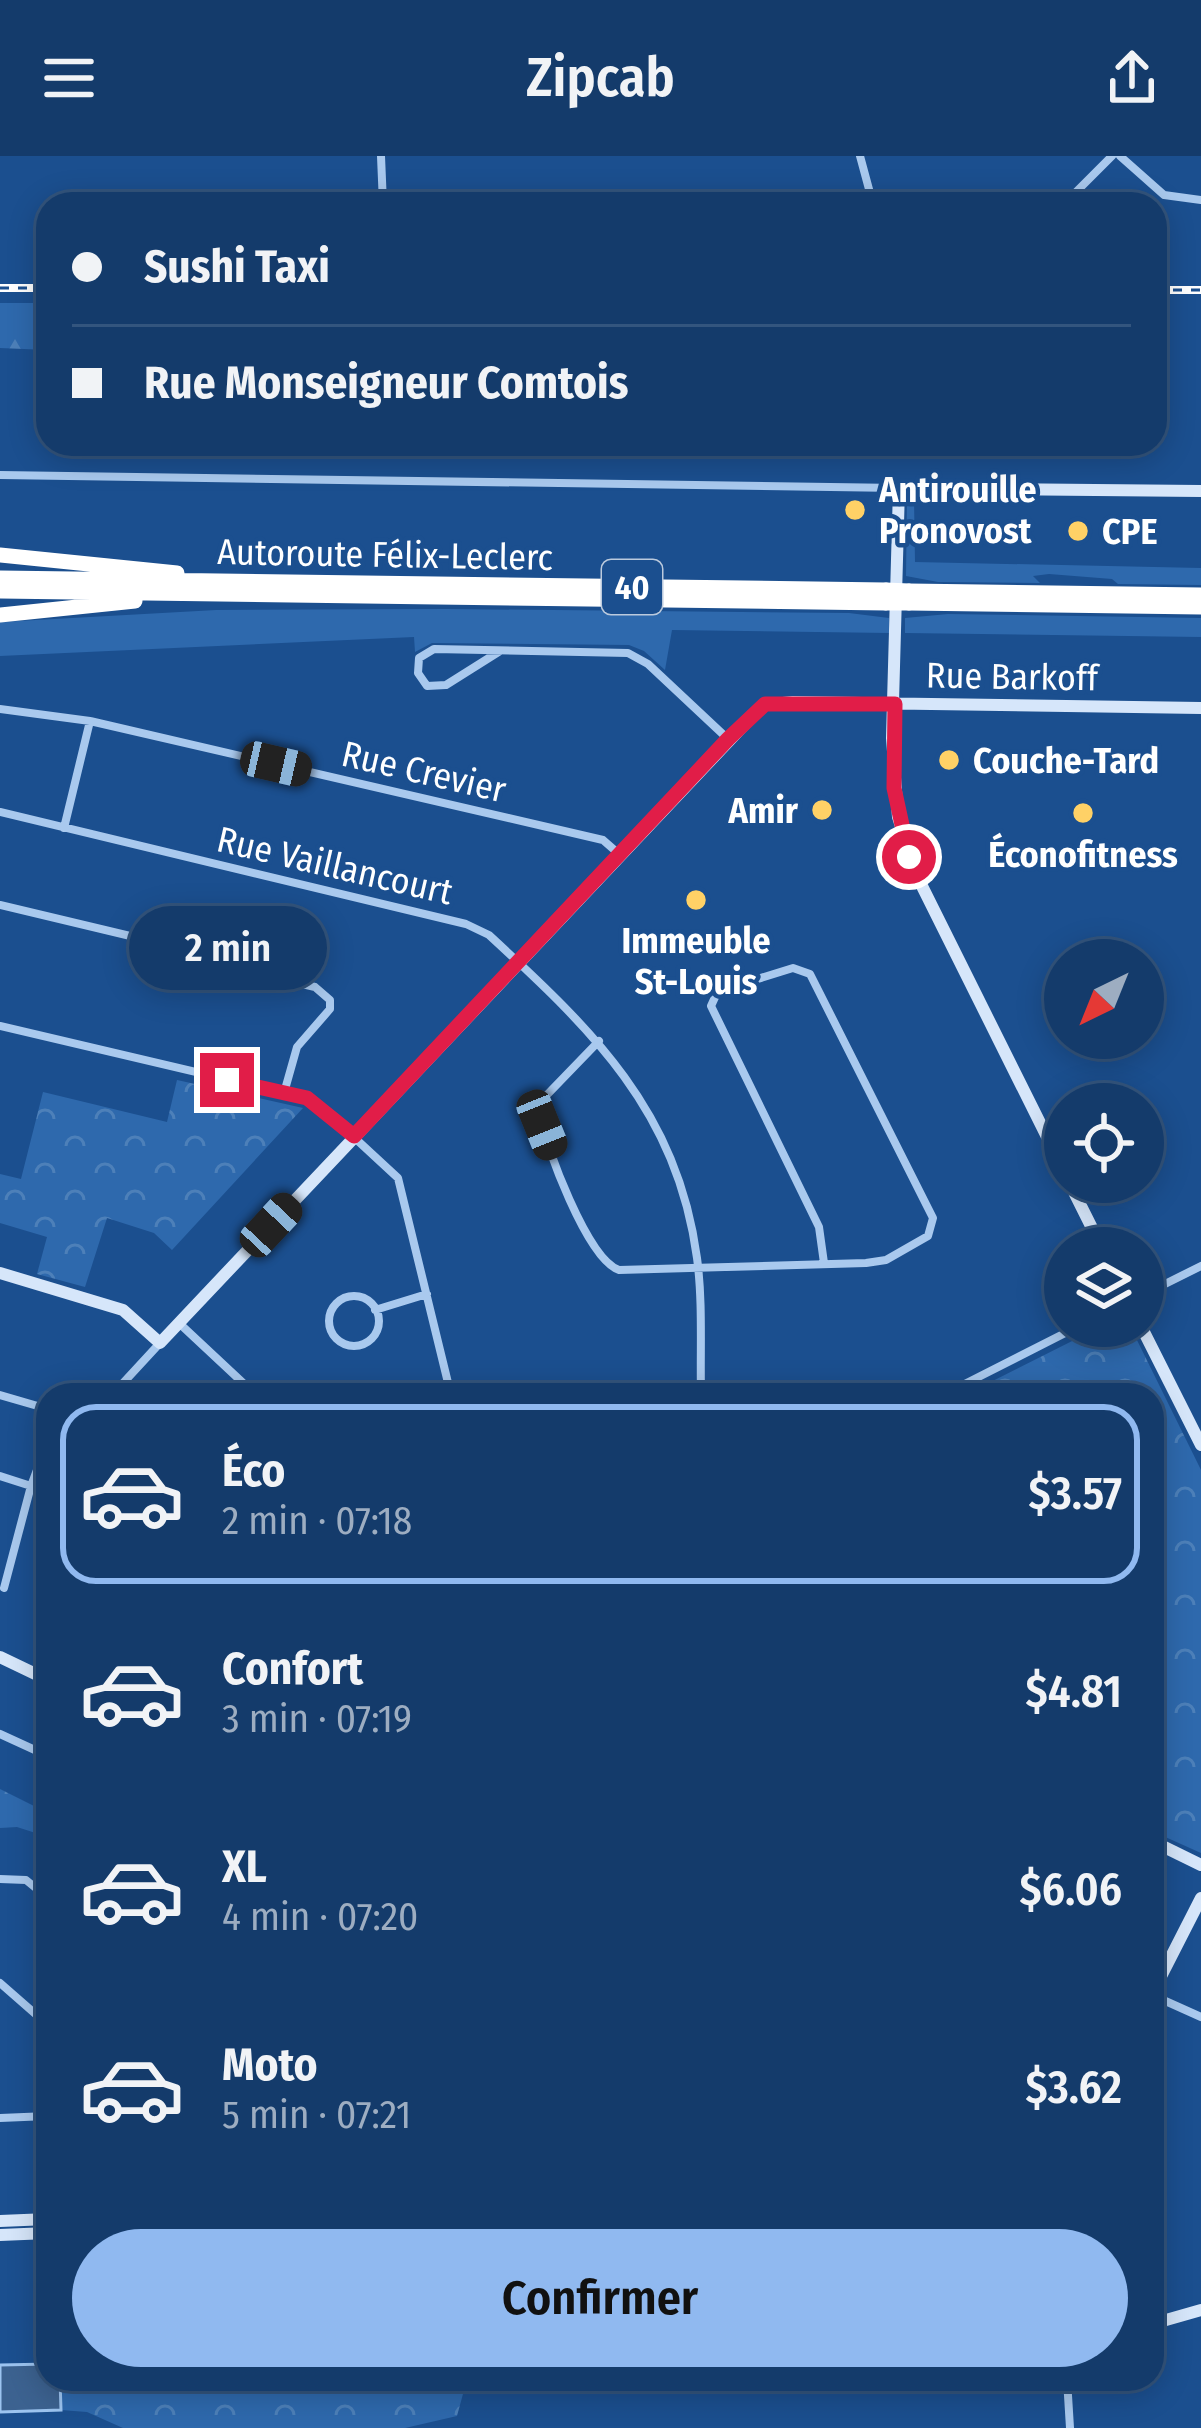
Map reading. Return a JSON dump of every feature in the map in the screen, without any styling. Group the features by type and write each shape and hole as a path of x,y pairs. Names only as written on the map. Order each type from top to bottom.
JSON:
{"highway":[{"path":"0,555 112,564 239,582"},
{"name":"Autoroute Félix-Leclerc","path":"0,578 886,597"},
{"name":"Autoroute Félix-Leclerc","path":"0,592 1201,595"},
{"path":"0,615 197,594"},
{"name":"Autoroute Félix-Leclerc","path":"909,597 1201,607"}],"street":[{"path":"381,156 382,192"},
{"path":"860,156 870,192"},
{"path":"1076,192 1116,156 1160,192"},
{"path":"1167,195 1201,200"},
{"path":"0,476 1201,490"},
{"path":"899,488 894,788 909,857 1044,1130"},
{"path":"500,651 439,687 427,686 417,670 419,658 431,650 500,651 632,654 728,739"},
{"name":"Rue Barkoff","path":"123,1383 757,709 768,704 1201,708"},
{"name":"Rue Crevier","path":"0,709 90,721 603,841 620,854"},
{"path":"64,828 90,721"},
{"name":"Rue Vaillancourt","path":"0,812 466,924 488,935 598,1041 637,1091 667,1150 689,1217 698,1268 700,1383"},
{"path":"0,905 235,961 322,991 330,1000 330,1010 297,1047 284,1093"},
{"path":"598,1041 541,1101 538,1112 580,1222 605,1262 614,1269 876,1263 928,1236 933,1225 931,1211 810,974 794,968 725,989 711,1006 819,1227 824,1263"},
{"path":"0,1026 313,1100 391,1170 402,1187 448,1383"},
{"path":"1164,1284 1201,1266"},
{"path":"0,1273 123,1310 160,1343"},
{"path":"376,1310 427,1294"},
{"path":"360,1297 376,1310 378,1326 364,1344 347,1345 331,1331 331,1311 344,1298 360,1297"},
{"path":"179,1323 243,1383"},
{"path":"966,1383 1044,1343"},
{"path":"1152,1347 1201,1445"},
{"path":"0,1395 36,1405"},
{"path":"4,1588 36,1475"},
{"path":"0,1476 36,1490"},
{"path":"0,1657 36,1674"},
{"path":"0,1733 36,1750"},
{"path":"1164,1847 1201,1865"},
{"path":"0,1880 26,1880 36,1888"},
{"path":"1164,1970 1201,1898"},
{"path":"0,1983 36,2014"},
{"path":"1164,2000 1201,2017"},
{"path":"0,2119 36,2117"},
{"path":"0,2222 36,2220"},
{"path":"0,2235 36,2234"},
{"path":"1164,2321 1201,2310"},
{"path":"1067,2391 1070,2428"}],"green space":[{"path":"0,303 36,303 36,350 0,348"},
{"path":"907,497 914,498 915,562 1201,568 1201,585 1118,584 1112,579 1049,574 1033,576 1040,583 938,582 906,576"},
{"path":"216,610 849,613 889,618 889,633 672,630 665,670 644,651 629,645 432,643 415,652 414,637 0,656 0,622"},
{"path":"948,614 1201,618 1201,637 905,633 905,618"},
{"path":"177,1080 303,1108 172,1250 154,1233 107,1218 85,1287 37,1274 47,1237 0,1223 0,1174 21,1179 43,1092 167,1122"},
{"path":"1060,1347 1140,1347 1158,1383 989,1383"},
{"path":"1164,1395 1201,1470 1201,1853 1164,1836"},
{"path":"0,1789 36,1807 36,1833 0,1828"},
{"path":"60,2391 464,2391 457,2416 405,2428 123,2428 87,2412 61,2410"}],"shaded area":[{"path":"36,2364 36,2391 60,2391 61,2410 0,2412 0,2365"}],"railway":[{"path":"0,288 36,288"},
{"path":"1167,290 1201,290"}],"place":[{"name":"Antirouille Pronovost","path":"855,510"},
{"name":"CPE","path":"1078,531"},
{"name":"Couche-Tard","path":"949,760"},
{"name":"Amir","path":"822,810"},
{"name":"Éconofitness","path":"1083,813"},
{"name":"Immeuble St-Louis","path":"696,900"}],"route":[{"path":"227,1080 307,1098 354,1136 765,704 895,704 894,788 909,857"}]}
